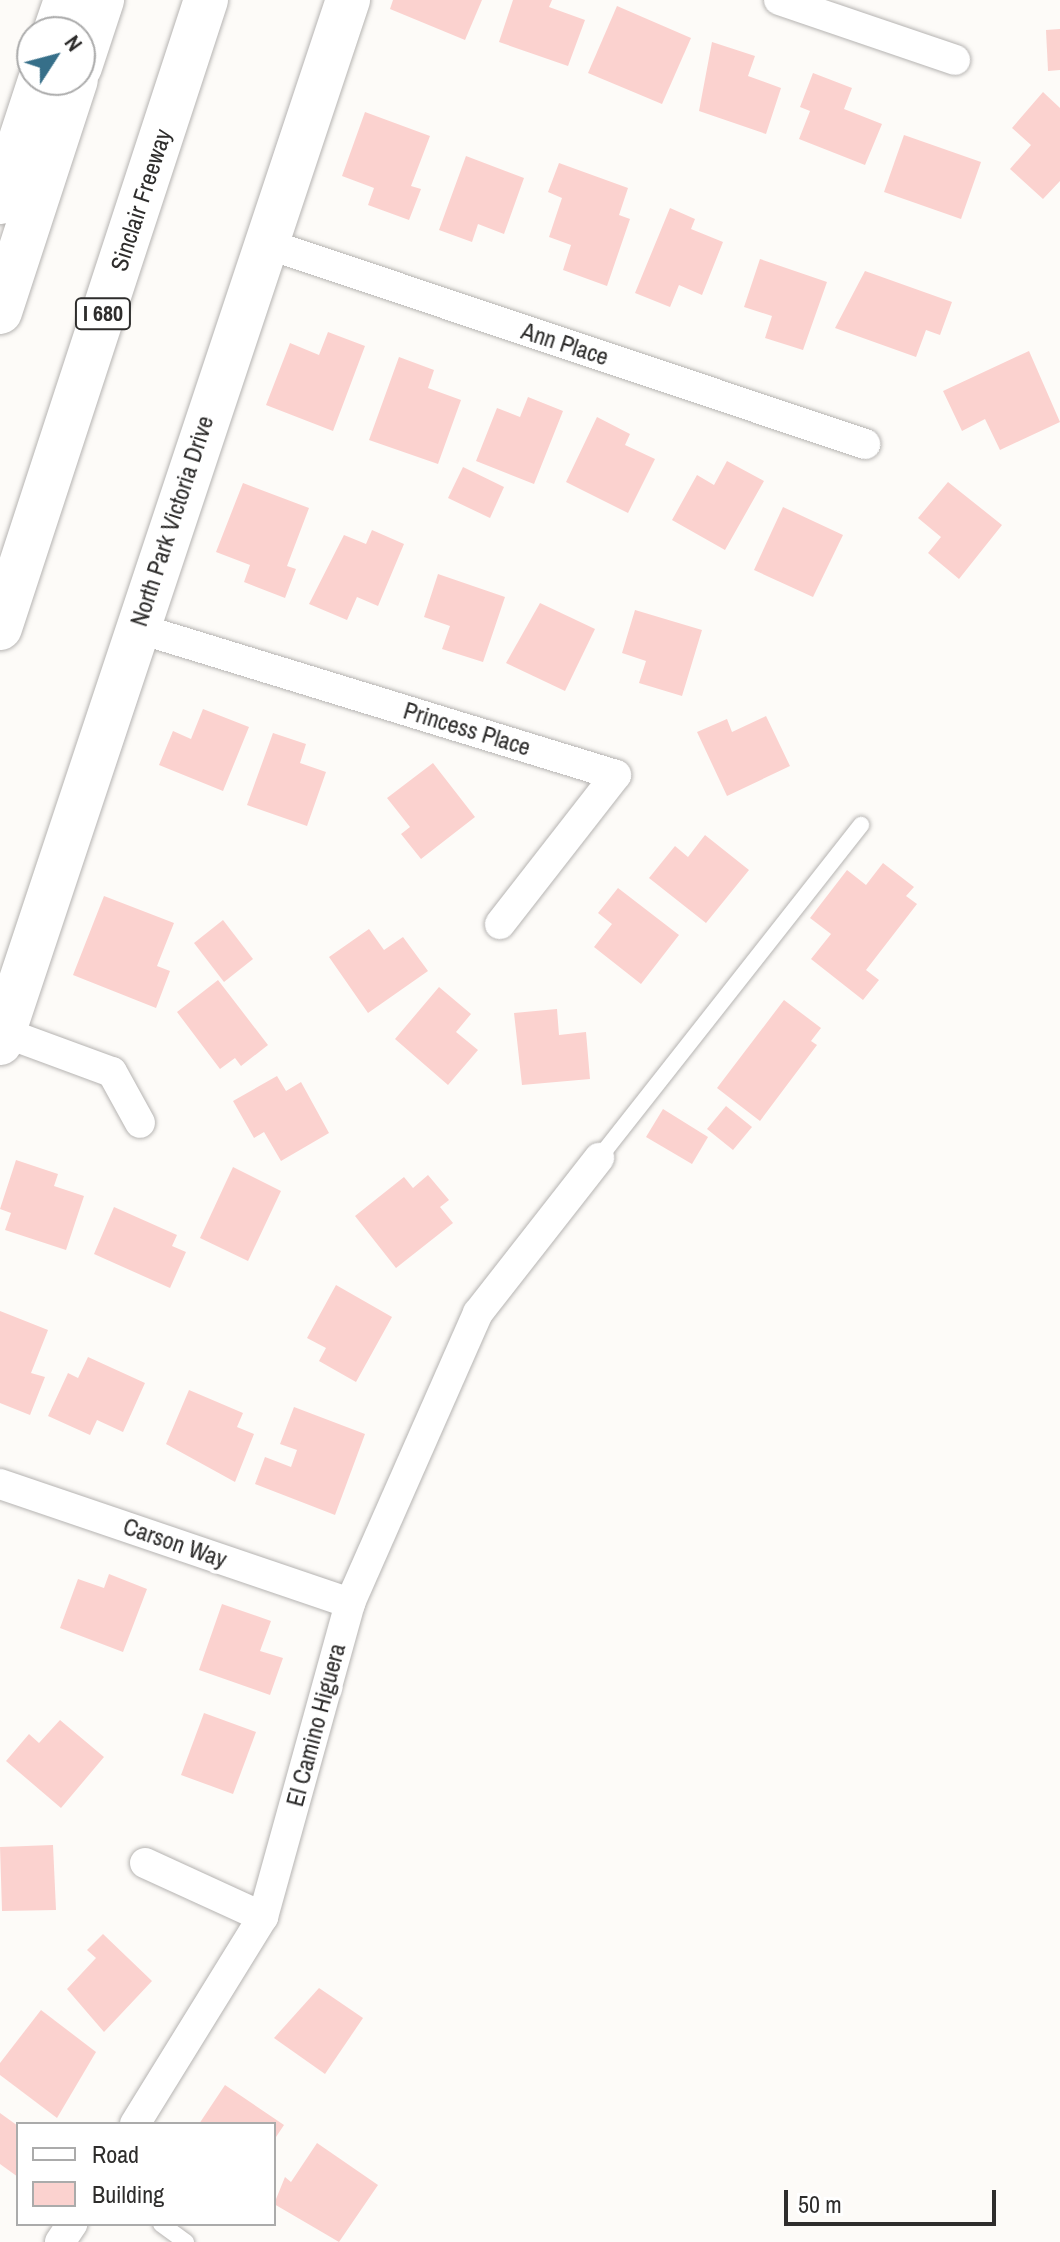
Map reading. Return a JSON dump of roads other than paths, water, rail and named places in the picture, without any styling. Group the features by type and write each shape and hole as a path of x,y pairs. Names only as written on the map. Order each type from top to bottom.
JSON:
{"main road":[{"name":"Sinclair Freeway","path":"0,628 206,0"},
{"name":"North Park Victoria Drive","path":"2,1038 264,243 348,0"},
{"path":"0,202 35,96"},
{"path":"0,312 71,96"}],"street":[{"path":"779,0 955,60"},
{"name":"Ann Place","path":"264,243 865,444"},
{"name":"Princess Place","path":"137,628 616,775 500,924"},
{"path":"2,1038 112,1072 140,1123"},
{"name":"El Camino Higuera","path":"136,2122 263,1917 350,1603 478,1313 599,1158"},
{"name":"Carson Way","path":"0,1484 350,1603"},
{"path":"145,1863 263,1917"}],"lane":[{"path":"599,1158 861,825"},
{"path":"164,2226 186,2242"}]}
